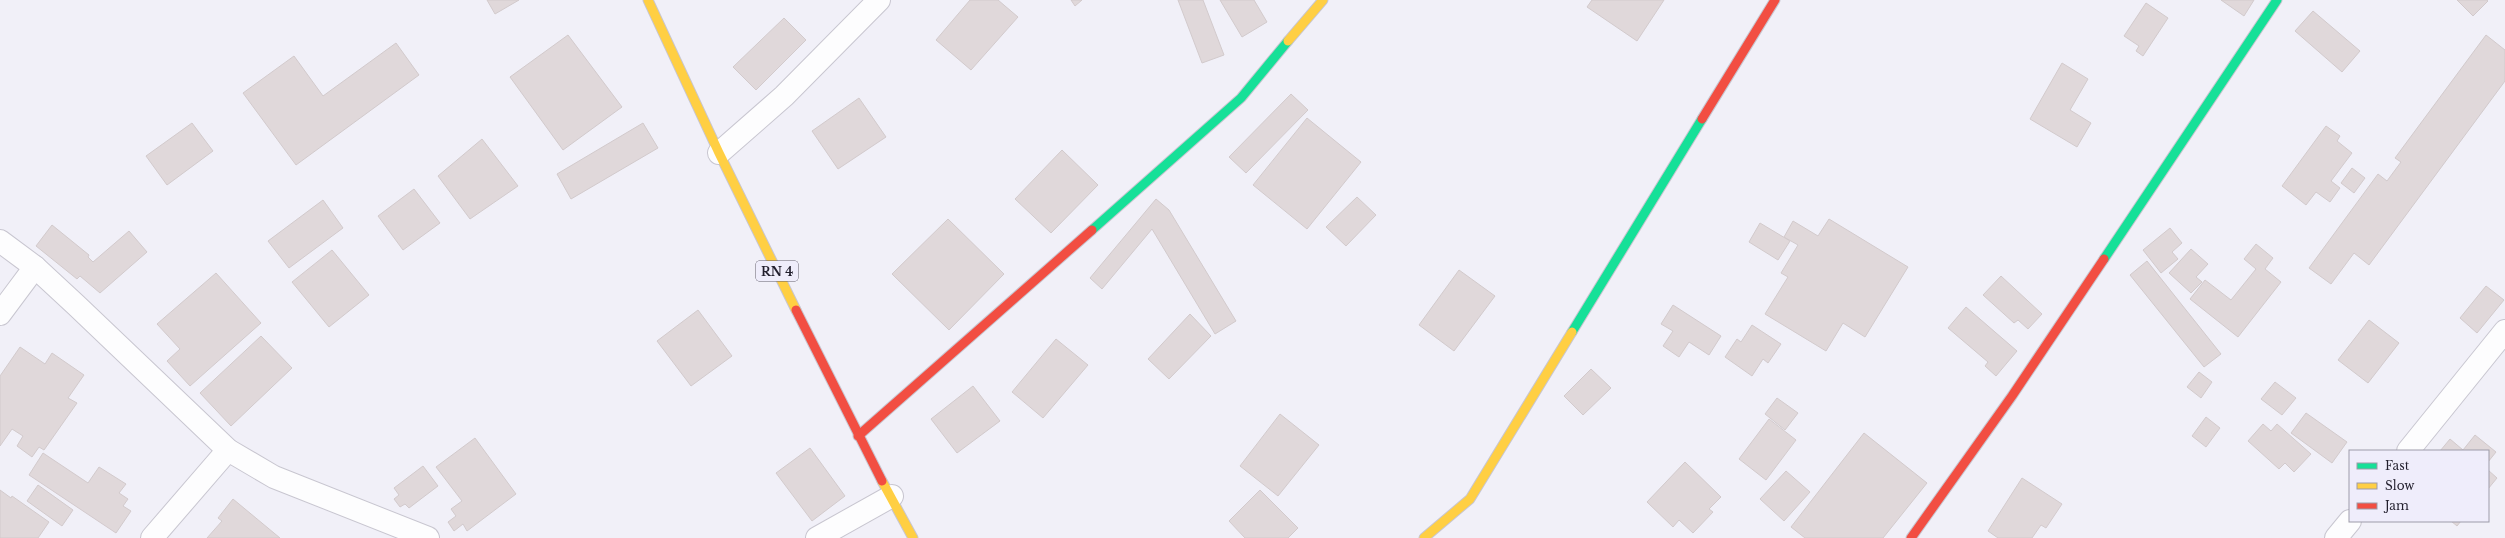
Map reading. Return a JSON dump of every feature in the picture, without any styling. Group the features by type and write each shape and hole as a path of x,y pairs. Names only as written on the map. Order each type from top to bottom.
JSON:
{"street":[{"name":"RN 4","path":"648,0 719,153 858,436 892,496 913,538"},
{"path":"719,153 784,96 879,0"},
{"path":"858,436 1241,98 1323,0"},
{"path":"1424,538 1470,499 1775,0"},
{"path":"1911,538 2012,396 2277,0"},
{"path":"0,241 35,267 228,450 274,477 428,538"},
{"path":"0,314 35,267"},
{"path":"2409,450 2505,331"},
{"path":"152,538 228,450"},
{"path":"817,538 892,496"},
{"path":"2336,538 2349,522"}],"building":[{"path":"487,0 519,0 495,14"},
{"path":"970,0 998,0 1018,17 971,70 936,40"},
{"path":"1071,0 1082,0 1075,6"},
{"path":"1178,0 1203,0 1224,55 1202,63"},
{"path":"1220,0 1254,0 1267,22 1242,37"},
{"path":"1592,0 1664,0 1637,41 1587,7"},
{"path":"2221,0 2254,0 2244,16"},
{"path":"2457,0 2487,0 2488,1 2473,16"},
{"path":"2146,3 2168,18 2143,56 2136,51 2139,46 2124,36"},
{"path":"2313,11 2360,51 2342,72 2295,31"},
{"path":"784,18 806,40 756,90 733,67"},
{"path":"568,35 622,107 563,150 510,77"},
{"path":"2486,35 2505,50 2505,81 2369,265 2354,253 2331,284 2309,268 2378,174 2387,181 2401,162 2395,158"},
{"path":"396,43 419,75 296,165 243,93 294,56 323,96"},
{"path":"2062,63 2088,79 2070,110 2091,123 2077,147 2030,119"},
{"path":"1291,94 1308,110 1246,173 1229,157"},
{"path":"859,98 886,137 838,169 812,131"},
{"path":"1307,118 1361,162 1307,229 1253,185"},
{"path":"192,123 213,151 167,185 146,156"},
{"path":"643,123 658,148 571,199 557,174"},
{"path":"2326,126 2340,136 2337,141 2352,153 2331,181 2340,188 2330,202 2316,192 2306,205 2282,186"},
{"path":"482,139 518,186 470,219 438,176"},
{"path":"1062,150 1098,185 1051,233 1015,199"},
{"path":"2352,168 2365,178 2354,193 2341,183"},
{"path":"414,189 440,223 403,250 378,216"},
{"path":"1357,197 1376,215 1346,246 1326,227"},
{"path":"1156,199 1169,210 1236,321 1215,334 1152,229 1102,289 1090,278"},
{"path":"323,200 343,228 289,268 268,241"},
{"path":"948,219 1004,274 949,330 892,274"},
{"path":"1829,219 1908,267 1865,337 1843,323 1826,351 1765,314 1788,277 1781,273 1798,245 1784,237 1793,221 1818,236"},
{"path":"1760,223 1790,241 1778,260 1749,242"},
{"path":"52,225 89,255 88,257 93,262 129,231 147,252 100,293 80,276 77,279 36,246"},
{"path":"2170,228 2182,243 2172,252 2178,259 2161,273 2143,250"},
{"path":"2256,244 2273,258 2265,269 2281,282 2238,337 2190,299 2205,280 2231,300 2256,269 2244,259"},
{"path":"2191,249 2208,264 2196,277 2202,282 2191,293 2169,273"},
{"path":"332,250 369,295 329,327 292,282"},
{"path":"2147,261 2221,354 2204,367 2130,275"},
{"path":"1459,270 1495,296 1454,351 1419,325"},
{"path":"216,273 261,323 190,386 167,361 180,349 157,324"},
{"path":"2001,276 2042,314 2028,329 2018,320 2014,323 1983,295"},
{"path":"2486,286 2504,300 2477,333 2460,318"},
{"path":"1673,305 1721,336 1709,355 1689,342 1679,357 1663,346 1673,331 1661,324"},
{"path":"1966,307 2017,351 1996,376 1985,366 1988,362 1948,328"},
{"path":"698,310 732,356 691,386 657,341"},
{"path":"1190,314 1211,336 1169,379 1148,359"},
{"path":"2369,320 2399,343 2368,383 2338,360"},
{"path":"1752,325 1781,344 1768,363 1763,359 1752,376 1725,357 1737,339 1741,342"},
{"path":"261,336 292,368 231,426 200,393"},
{"path":"1056,339 1088,365 1043,418 1012,392"},
{"path":"20,347 45,364 52,353 84,375 68,398 77,403 44,450 39,447 32,457 17,446 23,436 12,429 0,446 0,376"},
{"path":"1591,369 1611,388 1583,415 1564,396"},
{"path":"2199,372 2212,382 2201,398 2187,387"},
{"path":"2275,382 2296,398 2282,415 2261,399"},
{"path":"973,386 1000,421 957,453 931,419"},
{"path":"1777,398 1798,413 1785,430 1765,414"},
{"path":"2306,413 2347,442 2332,463 2291,433"},
{"path":"1280,414 1319,445 1278,496 1240,466"},
{"path":"2206,417 2220,428 2206,447 2192,436"},
{"path":"1769,419 1796,440 1766,480 1739,459"},
{"path":"2263,424 2271,431 2277,424 2311,454 2294,472 2285,463 2279,469 2248,441"},
{"path":"1864,433 1927,483 1883,538 1805,538 1791,527"},
{"path":"2475,435 2496,452 2489,461 2489,450 2463,450"},
{"path":"475,438 516,494 467,531 463,524 454,531 448,522 456,516 451,509 462,501 436,467"},
{"path":"2450,439 2463,450 2441,450"},
{"path":"810,448 845,496 812,521 776,473"},
{"path":"43,453 88,483 99,467 126,484 119,493 128,499 123,506 131,511 116,533 29,475"},
{"path":"1685,462 1721,497 1709,509 1713,512 1693,533 1679,520 1673,527 1647,502"},
{"path":"423,466 438,486 409,508 405,504 400,507 394,499 399,495 394,488"},
{"path":"1786,471 1810,492 1784,521 1760,499"},
{"path":"2489,471 2497,478 2489,488"},
{"path":"2022,478 2062,504 2046,528 2041,525 2032,538 1998,538 1988,531"},
{"path":"38,485 73,510 62,526 27,501"},
{"path":"0,490 11,498 12,496 49,522 38,538 0,538"},
{"path":"1260,490 1298,528 1288,538 1245,538 1229,521"},
{"path":"233,499 280,538 207,538 222,521 218,518"},
{"path":"2452,522 2460,522 2457,526"}],"traffic: fast":[{"path":"2104,259 2277,0"},
{"path":"1092,230 1241,98 1288,41"},
{"path":"1572,332 1702,119"}],"traffic: slow":[{"path":"648,0 719,153 796,310"},
{"path":"1288,41 1323,0"},
{"path":"1424,538 1470,499 1572,332"},
{"path":"882,481 913,538"}],"traffic: jam":[{"path":"1702,119 1775,0"},
{"path":"858,436 1092,230"},
{"path":"1911,538 2012,396 2104,259"},
{"path":"796,310 882,481"}]}
